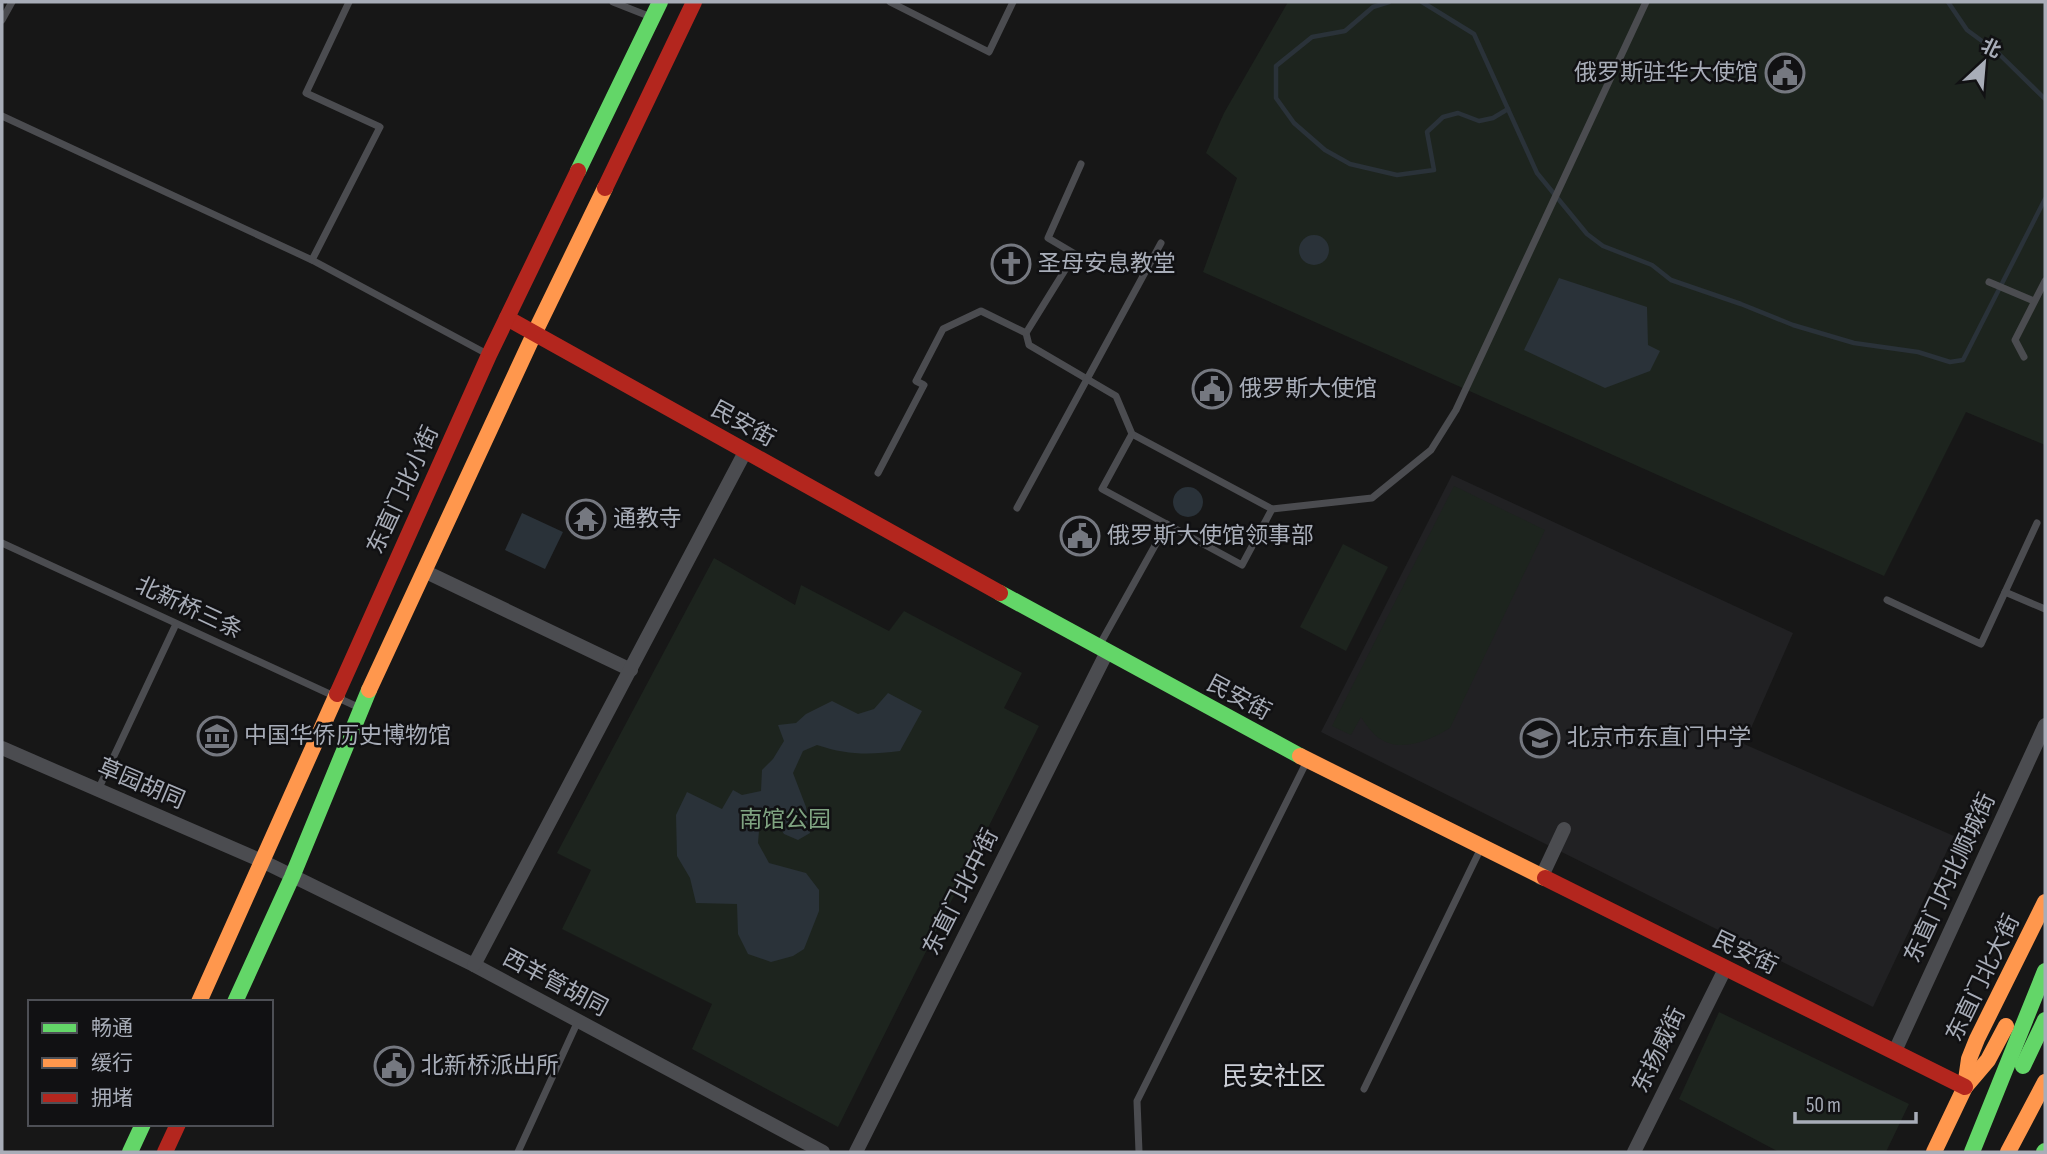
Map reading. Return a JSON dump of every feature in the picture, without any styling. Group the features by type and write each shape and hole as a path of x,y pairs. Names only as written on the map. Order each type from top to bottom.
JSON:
{"main road":[{"name":"东直门北小街","path":"200,1000 489,355 660,2"},
{"path":"235,1000 292,877 361,708 424,571 535,332 694,2"},
{"name":"民安街","path":"507,318 1103,650 1308,760 1965,1087"},
{"name":"东直门北大街","path":"1934,1152 1965,1087 1969,1059 1977,1039 2045,902"},
{"path":"1965,1087 1988,1060 2045,950"},
{"path":"1972,1152 2045,971"},
{"path":"1979,1152 2045,1020"},
{"path":"2008,1152 2045,1082"},
{"path":"130,1152 142,1126"},
{"path":"165,1152 177,1126"}],"street":[{"path":"474,965 745,452"},
{"path":"424,571 631,670"},
{"name":"东直门北中街","path":"856,1152 1103,650"},
{"name":"东直门内北顺城街","path":"1895,1051 2045,725"},
{"name":"草园胡同","path":"2,748 262,861"},
{"path":"1541,878 1564,829"},
{"name":"西羊管胡同","path":"262,861 474,965 823,1152"},
{"name":"东扬威街","path":"1634,1152 1725,969"}],"lane":[{"path":"2,20 12,2"},
{"path":"312,260 380,127 306,93 349,2"},
{"path":"613,2 652,18"},
{"path":"890,2 989,52 1013,2"},
{"path":"1082,164 1048,238 1075,254 1026,333 1029,345 1116,396 1132,434 1272,509 1371,498 1431,450 1456,410 1646,2"},
{"path":"2,116 312,260 489,355"},
{"path":"1017,508 1161,243"},
{"path":"2024,357 2015,340 2045,281"},
{"path":"1990,283 2035,301"},
{"path":"878,473 924,385 916,381 943,330 981,311 1026,333"},
{"path":"1132,434 1102,489 1242,565 1272,509"},
{"path":"1887,600 1981,644 2037,523"},
{"path":"1103,650 1167,524"},
{"name":"北新桥三条","path":"2,543 361,708"},
{"path":"2005,592 2045,610"},
{"path":"97,790 176,624"},
{"path":"1139,1152 1137,1101 1308,760"},
{"path":"1364,1089 1481,847"},
{"path":"518,1152 578,1021"}],"shaded area":[{"path":"1314,235 1325,239 1329,250 1325,261 1314,265 1303,261 1299,250 1303,239"},
{"path":"1559,278 1647,307 1648,345 1660,351 1650,371 1605,388 1524,350"},
{"name":"北京市东直门中学","path":"1452,475 1793,633 1744,744 1954,836 1873,1007 1321,732"},
{"path":"1188,487 1199,491 1203,502 1199,513 1188,517 1177,513 1173,502 1177,491"},
{"path":"522,513 563,532 545,569 505,550"},
{"path":"888,693 922,711 900,751 858,753 817,745 803,751 793,773 806,807 810,833 798,840 784,834 772,815 760,819 758,843 769,863 806,873 819,890 819,911 804,949 793,956 771,962 748,954 738,934 737,904 696,903 690,878 677,856 676,815 687,792 722,809 733,790 742,795 761,791 762,770 773,759 784,741 778,725 796,723 806,714 832,701 858,714 874,709"}],"green space":[{"path":"1288,2 2045,2 2045,445 1966,412 1884,576 1203,272 1237,178 1206,153 1224,113"},
{"path":"1454,486 1545,530 1450,728 1413,744 1393,744 1375,735 1361,717 1351,735 1332,726"},
{"path":"1343,544 1388,567 1346,651 1300,627"},
{"name":"南馆公园","path":"714,558 795,605 801,585 889,631 904,611 1022,673 1004,708 1039,726 838,1127 692,1049 712,1004 562,929 591,870 557,853"},
{"path":"1719,1012 1909,1104 1886,1152 1779,1152 1679,1099"}],"waterway":[{"path":"1389,2 1373,7 1345,31 1312,37 1276,66 1276,98 1294,123 1325,150 1350,164 1397,175 1434,170 1427,132 1443,117 1458,113 1479,121 1493,118 1508,109"},
{"path":"1422,2 1474,34 1537,173 1587,234 1603,246 1652,265 1671,280 1793,325 1854,343 1918,352 1950,362 1963,360 2045,199"},
{"path":"1948,2 1967,30 1997,52 2045,99"}],"traffic: fast":[{"path":"578,171 660,2"},
{"path":"1000,593 1300,756"},
{"path":"236,1000 292,877 369,690"},
{"path":"1972,1152 2045,971"},
{"path":"2023,1066 2045,1020"},
{"path":"130,1152 142,1126"}],"traffic: slow":[{"path":"369,690 605,188"},
{"path":"200,1000 337,694"},
{"path":"1300,756 1545,878"},
{"path":"1934,1152 1965,1087 1969,1059 1977,1039 2045,902"},
{"path":"1965,1087 1988,1060 2006,1026"},
{"path":"2008,1152 2045,1082"}],"traffic: jam":[{"path":"605,188 694,2"},
{"path":"337,694 489,355 578,171"},
{"path":"507,318 1000,593"},
{"path":"1545,878 1965,1087"},
{"path":"165,1152 177,1126"}],"place":[{"name":"俄罗斯驻华大使馆","path":"1785,73"},
{"name":"圣母安息教堂","path":"1011,264"},
{"name":"俄罗斯大使馆","path":"1212,389"},
{"name":"通教寺","path":"586,519"},
{"name":"俄罗斯大使馆领事部","path":"1080,536"},
{"name":"中国华侨历史博物馆","path":"217,736"},
{"name":"北京市东直门中学","path":"1540,738"},
{"name":"北新桥派出所","path":"394,1066"}],"district":[{"name":"民安社区","path":"1274,1077"}]}
